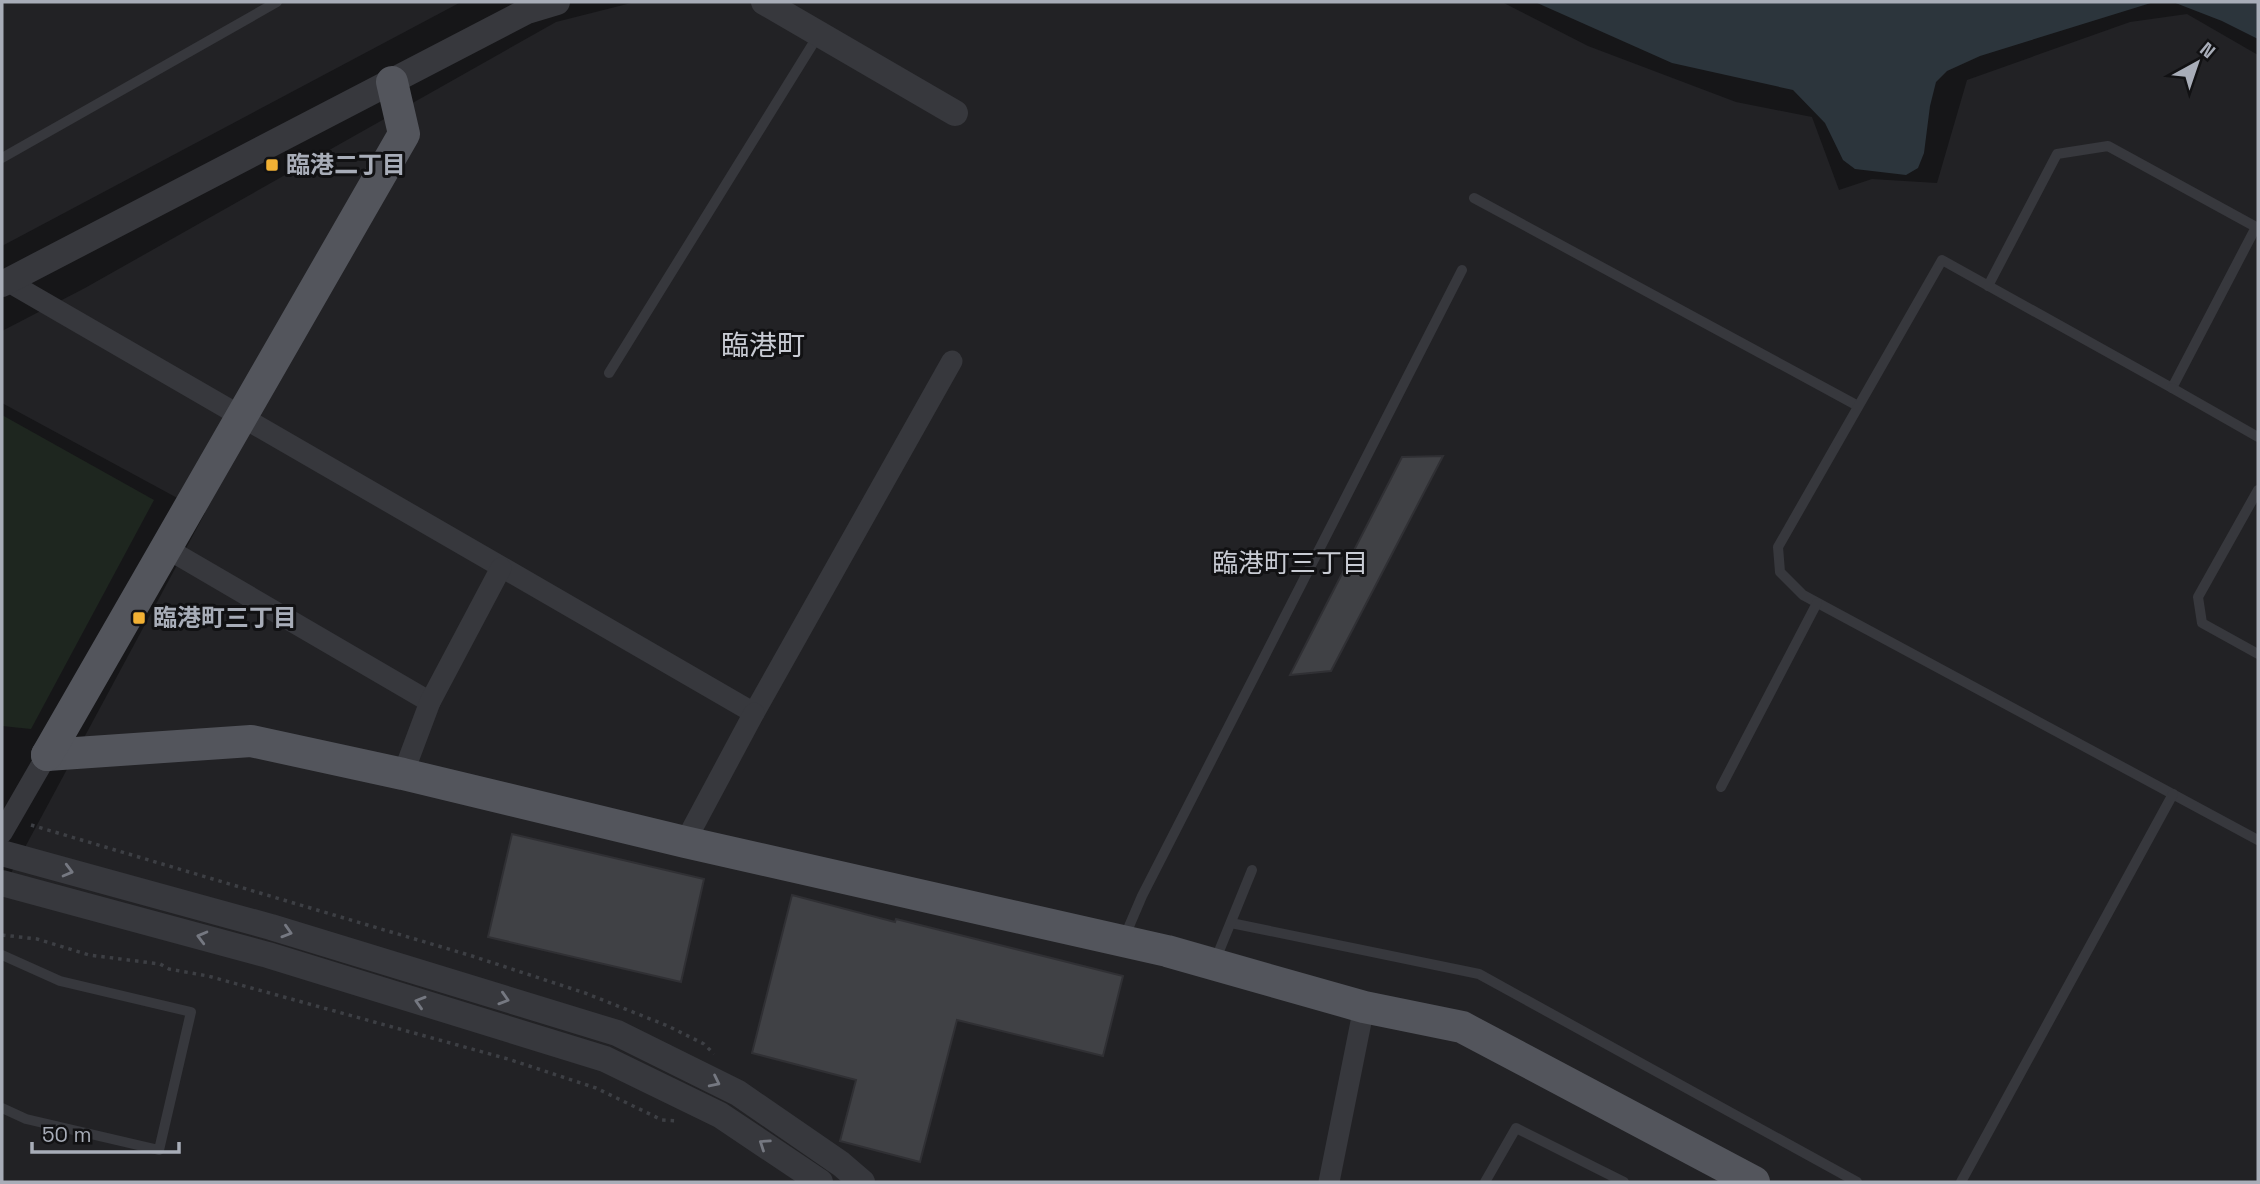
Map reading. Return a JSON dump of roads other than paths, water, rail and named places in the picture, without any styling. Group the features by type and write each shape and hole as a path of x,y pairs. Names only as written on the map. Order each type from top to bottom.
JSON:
{"main road":[{"path":"47,755 404,134 392,82"},
{"path":"47,755 251,741 1123,941 1364,1007 1462,1027 1754,1182"}],"street":[{"path":"4,283 527,11 557,2"},
{"path":"764,2 955,113"},
{"path":"4,283 754,713"},
{"path":"685,842 754,713 952,360"},
{"path":"166,548 430,702"},
{"path":"403,774 430,702 501,568"},
{"path":"4,830 47,755"},
{"path":"2,853 271,927 617,1034 738,1093 841,1164 862,1182"},
{"path":"2,883 268,955 605,1059 720,1115 820,1182"},
{"path":"1329,1182 1364,1007"}],"lane":[{"path":"2,158 277,2"},
{"path":"609,373 819,34"},
{"path":"1988,286 2057,154 2108,146 2257,227 2172,388"},
{"path":"1474,198 1858,406"},
{"path":"2258,437 1941,260 1778,547 1780,572 1803,595 2258,840"},
{"path":"1123,941 1149,884 1462,270"},
{"path":"2258,490 2198,597 2202,623 2258,654"},
{"path":"1721,787 1817,603"},
{"path":"1961,1182 2173,794"},
{"path":"1214,964 1252,870"},
{"path":"1231,923 1479,974 1857,1182"},
{"path":"2,955 60,981 191,1012 159,1150 26,1119 2,1108"},
{"path":"1485,1182 1517,1128 1624,1182"}],"place":[{"name":"臨港二丁目","path":"272,165"},
{"name":"臨港町三丁目","path":"139,618"}],"district":[{"name":"臨港町","path":"763,345"},
{"name":"臨港町三丁目","path":"1290,563"}]}
